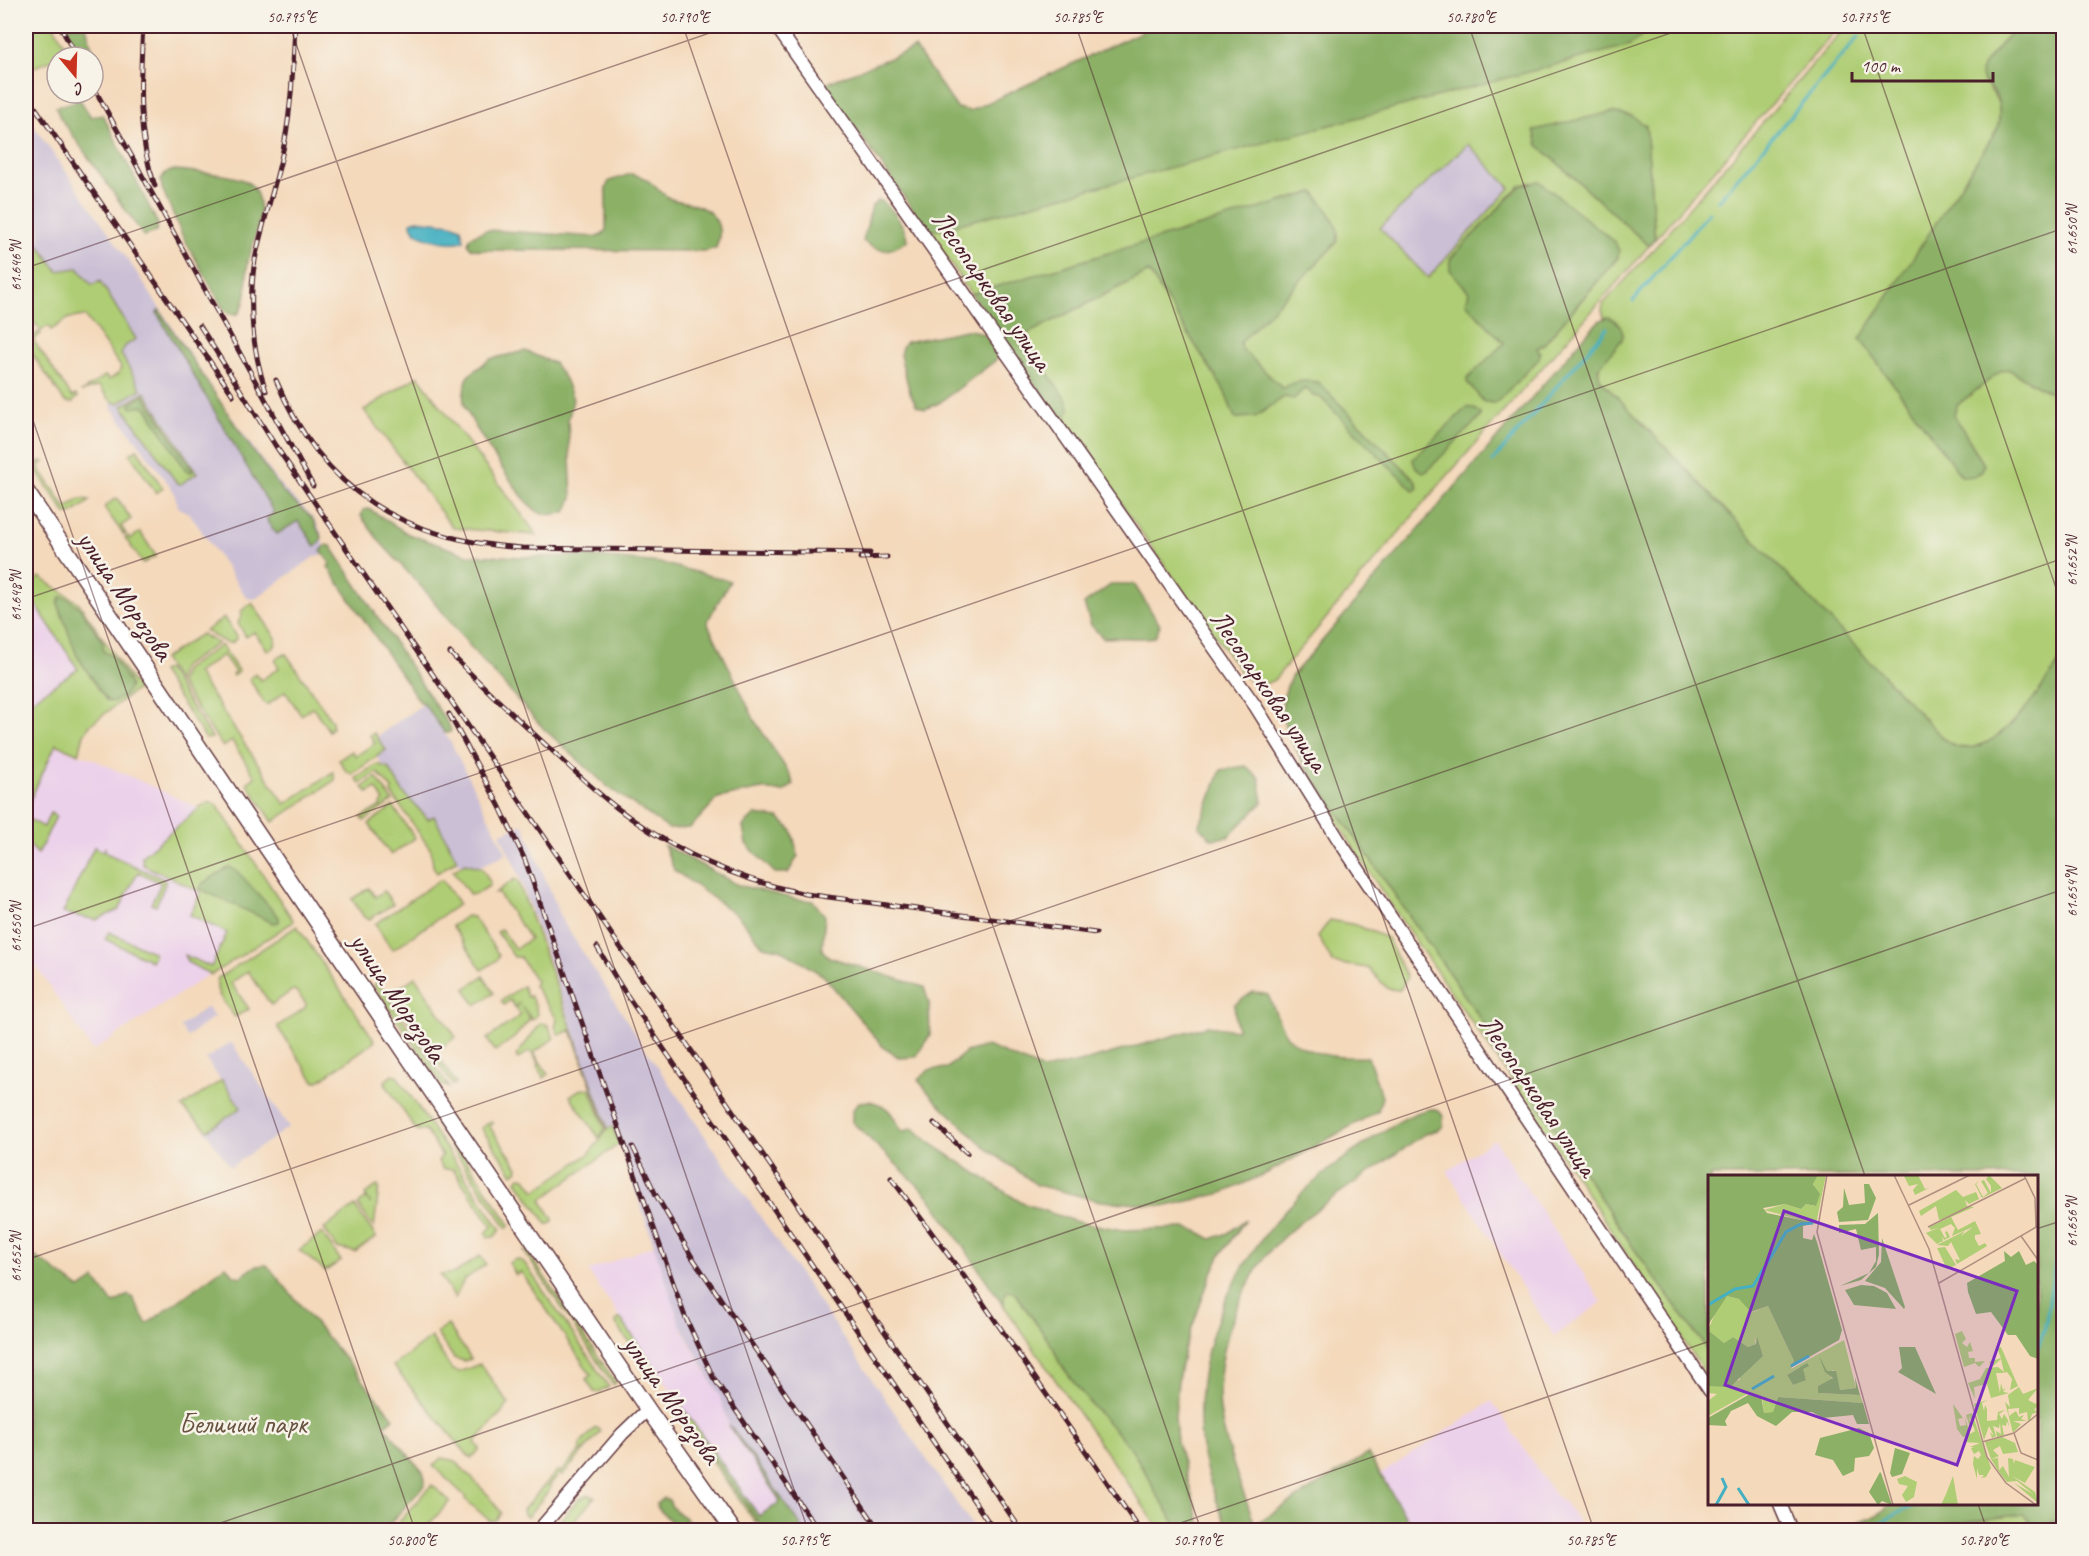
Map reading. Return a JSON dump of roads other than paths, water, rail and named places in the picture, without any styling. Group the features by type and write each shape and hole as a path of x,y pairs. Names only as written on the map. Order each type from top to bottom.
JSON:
{"main road":[{"name":"улица Морозова","path":"26,491 648,1409 734,1530"}],"street":[{"name":"Лесопарковая улица","path":"776,26 1256,707 1340,842 1708,1388"},
{"path":"539,1530 622,1434 648,1409"},
{"path":"1781,1505 1791,1530"}],"water":[{"path":"417,220 452,224 461,228 464,240 441,242 424,237 412,228 411,222"}],"waterway":[{"path":"1718,201 1859,36"},
{"path":"1633,301 1709,212"},
{"path":"1492,462 1607,328"},
{"path":"2038,1346 2045,1327 2064,1210"},
{"path":"1858,1530 1872,1527 1914,1505"}],"railway":[{"path":"60,26 70,45"},
{"path":"143,26 140,86 142,126 155,186"},
{"path":"266,391 257,359 253,326 253,276 258,245 285,140 291,97 295,26"},
{"path":"26,94 233,395"},
{"path":"103,105 313,486"},
{"path":"200,326 275,445 1021,1530"},
{"path":"276,380 295,419 318,452 343,480 372,503 404,521 440,534 479,543 522,548 870,553"},
{"path":"860,558 887,557"},
{"path":"450,653 509,711 608,801 660,838 707,862 755,881 806,894 1096,933"},
{"path":"449,714 499,805 525,860 684,1314 713,1377 818,1530"},
{"path":"597,947 622,988 994,1530"},
{"path":"934,1123 967,1153"},
{"path":"633,1147 656,1195 692,1257 879,1530"},
{"path":"891,1178 972,1287 1140,1530"}],"park label":[{"name":"Беличий парк","path":"243,1423"}]}
